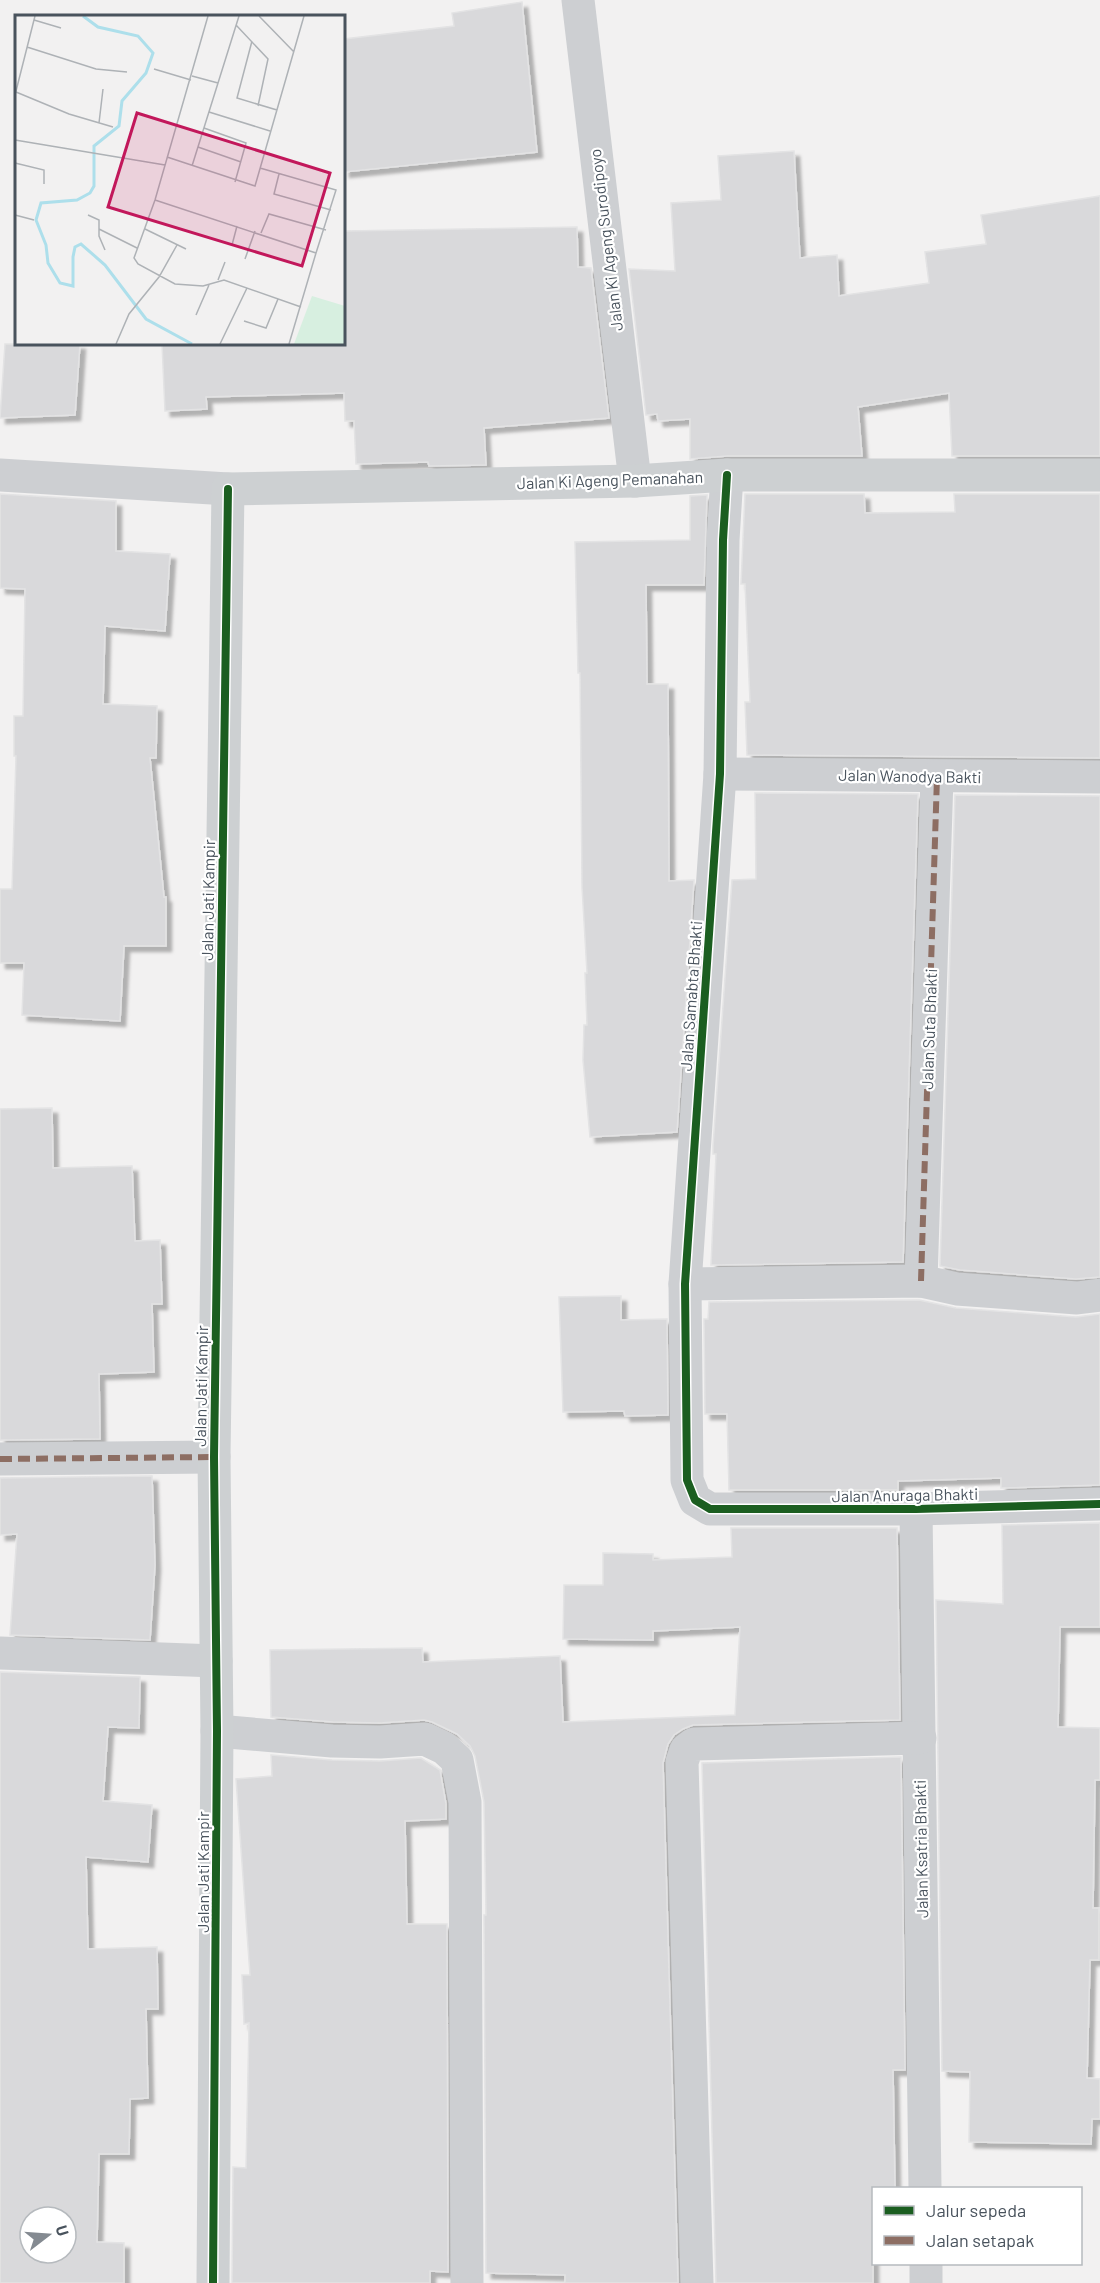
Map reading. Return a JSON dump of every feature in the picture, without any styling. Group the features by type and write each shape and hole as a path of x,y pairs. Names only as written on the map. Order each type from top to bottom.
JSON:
{"street":[{"name":"Jalan Ki Ageng Surodipoyo","path":"578,0 635,481"},
{"path":"0,474 228,489"},
{"name":"Jalan Ki Ageng Pemanahan","path":"228,489 635,481 727,475 1100,475"},
{"name":"Jalan Samabta Bhakti","path":"710,1509 695,1500 687,1480 685,1284 720,774 723,540 727,475"},
{"name":"Jalan Jati Kampir","path":"213,2283 217,1731 214,1457 228,489"},
{"name":"Jalan Wanodya Bakti","path":"720,774 1100,777"},
{"name":"Jalan Suta Bhakti","path":"921,1281 937,777"},
{"path":"685,1284 921,1281 957,1289 1077,1298 1100,1295"},
{"path":"0,1459 214,1457"},
{"name":"Jalan Anuraga Bhakti","path":"710,1509 916,1509 1100,1504"},
{"name":"Jalan Ksatria Bhakti","path":"916,1509 925,2187"},
{"path":"0,1653 216,1660"},
{"path":"217,1731 332,1741 380,1742 425,1739 444,1748 457,1760 465,1802 467,2283"},
{"path":"696,2283 682,1762 686,1750 694,1744 920,1738"},
{"path":"926,2265 926,2283"}],"building":[{"path":"522,2 537,152 345,172 345,39 454,26 452,13"},
{"path":"794,151 800,258 837,255 839,296 929,283 925,252 986,244 981,215 1100,196 1100,456 952,456 949,393 858,407 862,456 727,456 690,459 690,419 658,421 657,414 646,415 629,269 675,271 671,203 721,200 718,156"},
{"path":"577,227 578,267 591,268 609,418 484,428 486,465 429,466 428,462 356,464 354,421 345,421 344,393 206,397 207,409 165,411 162,345 345,345 345,231"},
{"path":"5,344 80,345 75,415 0,418"},
{"path":"0,494 116,501 116,551 170,554 165,631 105,626 103,704 157,706 156,758 150,758 164,897 166,897 166,946 124,946 120,1021 22,1015 24,963 0,963 0,889 12,889 16,756 14,756 14,716 23,716 25,589 0,588"},
{"path":"745,494 864,494 865,513 955,512 954,494 1100,494 1100,758 747,755 745,702 750,702 745,584 741,584"},
{"path":"707,495 704,585 646,585 647,684 668,684 669,881 694,880 677,1132 590,1137 583,1060 584,1025 587,1025 585,973 587,973 582,887 580,673 578,673 575,542 690,540 690,496"},
{"path":"755,793 918,794 903,1262 711,1265 716,1154 713,1154 713,1146 732,880 756,879"},
{"path":"955,795 1100,796 1100,1277 1076,1279 960,1270 940,1266"},
{"path":"52,1108 53,1168 132,1166 135,1241 160,1240 162,1304 152,1304 154,1372 99,1374 100,1439 0,1440 0,1109"},
{"path":"621,1296 621,1320 667,1319 668,1415 625,1416 624,1411 563,1412 559,1297"},
{"path":"919,1300 956,1308 1076,1317 1100,1314 1100,1485 1001,1488 1001,1478 898,1481 898,1490 729,1490 727,1414 705,1414 704,1319 708,1319 709,1302"},
{"path":"152,1476 155,1565 150,1640 10,1635 17,1534 0,1535 0,1478"},
{"path":"1100,1523 1100,1627 1060,1627 1058,1727 1100,1728 1100,1780 1095,1780 1093,1908 1099,1908 1099,1960 1090,1960 1087,2078 1100,2079 1100,2119 1092,2119 1091,2144 969,2142 970,2072 942,2071 936,1600 1003,1604 1002,1525"},
{"path":"731,1528 897,1528 900,1720 693,1725 674,1735 668,1744 663,1763 678,2283 565,2283 565,2275 486,2273 484,1802 475,1756 470,1746 457,1734 424,1720 380,1723 271,1717 270,1650 422,1648 423,1662 560,1656 563,1722 735,1715 740,1627 653,1631 653,1640 563,1639 564,1585 603,1585 603,1553 653,1554 653,1560 732,1557"},
{"path":"0,1672 140,1677 139,1728 108,1727 103,1801 152,1805 148,1862 86,1857 88,1949 157,1947 158,2009 146,2009 148,2098 130,2099 129,2154 99,2154 97,2242 124,2243 124,2283 0,2283"},
{"path":"271,1755 380,1761 421,1758 440,1770 446,1804 446,1819 405,1821 407,1924 447,1924 448,2272 430,2271 430,2283 232,2283 233,2167 246,2168 249,2023 244,2024 242,1975 250,1975 236,1779 272,1776"},
{"path":"901,1757 905,2070 893,2070 895,2187 872,2187 873,2283 716,2283 702,1763"}],"marked path":[{"path":"921,1281 937,777"},
{"path":"0,1459 214,1457"}],"cycle path":[{"path":"727,475 723,540 720,774 685,1284 687,1480 695,1500 710,1509 916,1509 1100,1504"},
{"path":"213,2283 217,1731 214,1457 228,489"}]}
